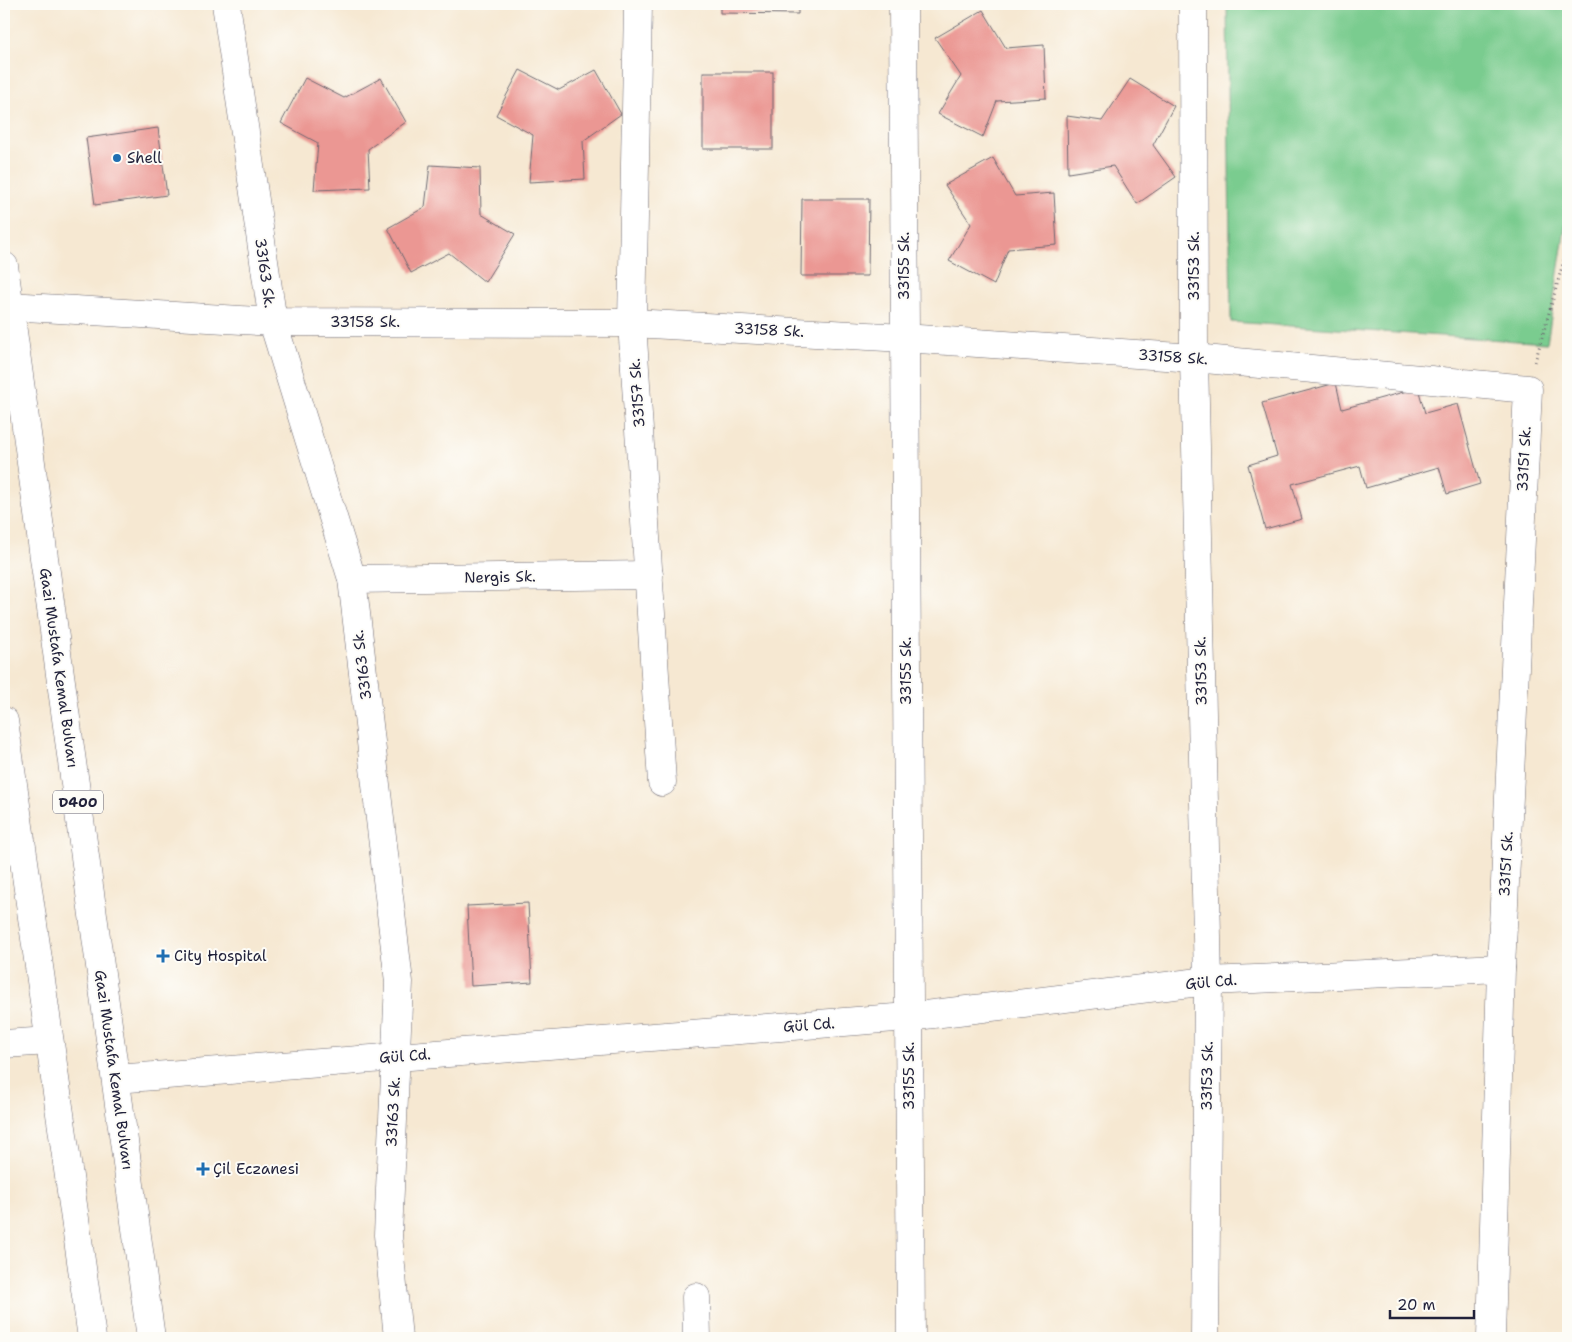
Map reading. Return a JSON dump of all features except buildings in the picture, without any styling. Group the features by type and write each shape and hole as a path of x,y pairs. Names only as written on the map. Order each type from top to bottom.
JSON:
{"main road":[{"name":"33163 Sk.","path":"226,4 273,322 352,579 399,982 388,1235 398,1338"},
{"name":"33157 Sk.","path":"638,4 632,323 662,782"},
{"name":"33155 Sk.","path":"903,4 911,1338"},
{"name":"33153 Sk.","path":"1193,4 1194,358 1208,981 1205,1338"},
{"name":"Gazi Mustafa Kemal Bulvarı","path":"4,266 152,1338"},
{"name":"33158 Sk.","path":"9,306 273,322 632,323 904,338 1194,358 1528,389"},
{"name":"33151 Sk.","path":"1491,1338 1501,968 1528,389"},
{"name":"Nergis Sk.","path":"352,579 648,575"},
{"path":"4,721 92,1338"},
{"name":"Gül Cd.","path":"116,1078 908,1017 1208,981 1501,968"},
{"path":"4,1044 49,1041"},
{"path":"696,1297 697,1338"}],"path":[{"path":"1528,389 1568,246"}],"green space":[{"path":"1227,4 1568,4 1568,209 1547,343 1231,322"}],"place":[{"name":"Shell","path":"117,158"},
{"name":"City Hospital","path":"163,956"},
{"name":"Çil Eczanesi","path":"203,1169"}]}
